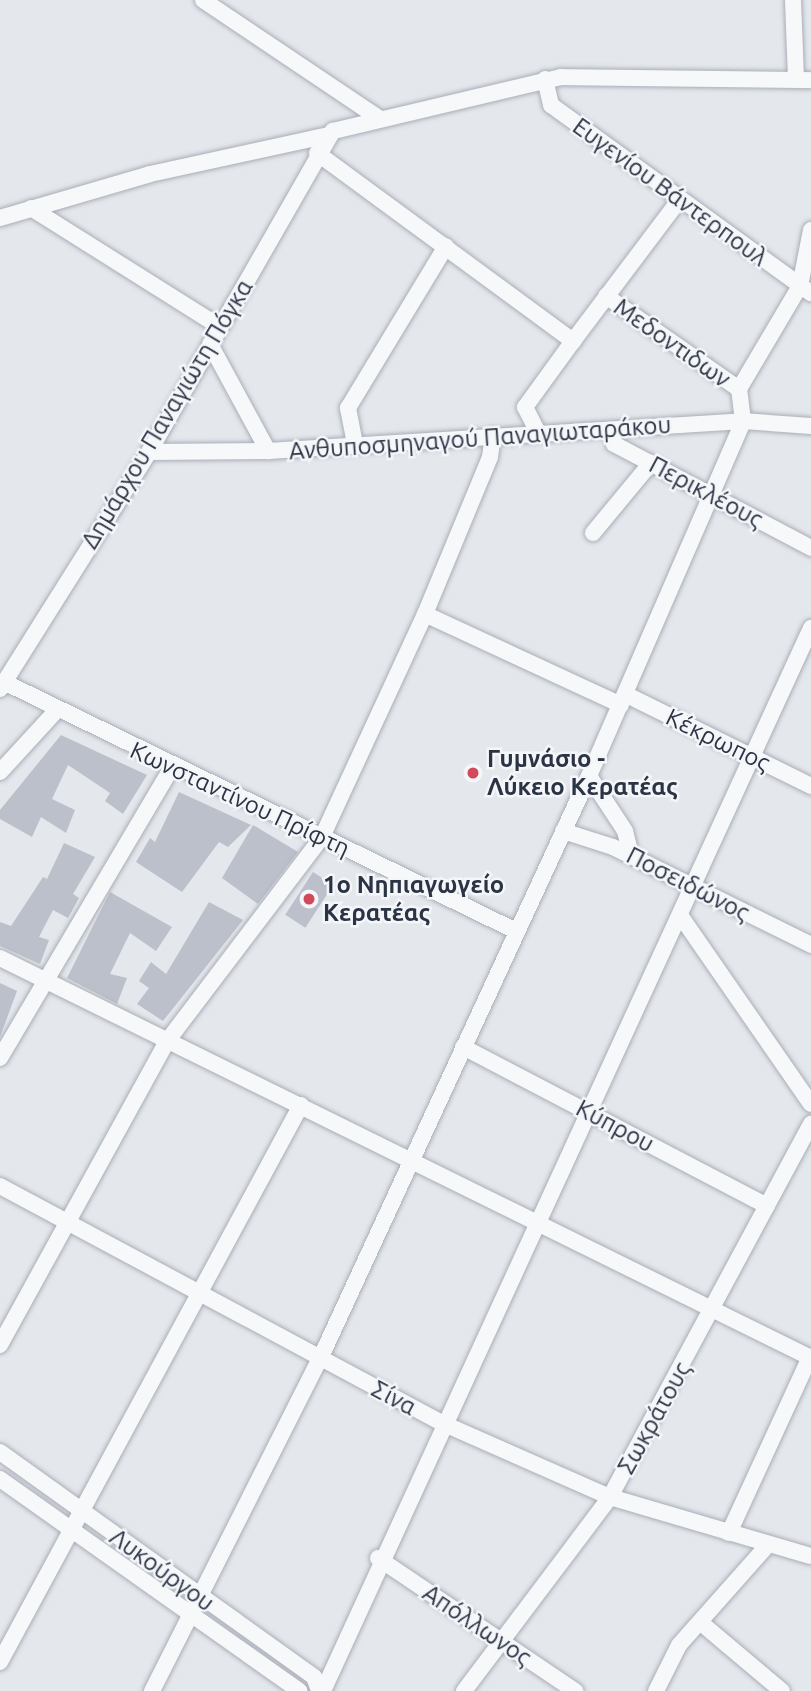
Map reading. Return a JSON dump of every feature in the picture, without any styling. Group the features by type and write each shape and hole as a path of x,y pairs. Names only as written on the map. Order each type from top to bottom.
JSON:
{"street":[{"path":"203,0 380,118"},
{"path":"0,218 310,135 329,135 380,118 545,79 804,79 793,0"},
{"name":"Ευγενίου Βάντερπουλ","path":"545,79 551,105 806,289"},
{"name":"Δημάρχου Παναγιώτη Πόγκα","path":"2,686 149,452 329,135"},
{"path":"317,153 573,341"},
{"path":"538,433 525,407 680,199"},
{"path":"0,202 24,210 220,327"},
{"path":"152,1691 320,1359 589,776 743,421 738,389 806,289 811,230"},
{"path":"355,444 348,408 446,246"},
{"name":"Μεδοντιδων","path":"606,296 738,389"},
{"path":"210,344 268,452"},
{"name":"Ανθυποσμηναγού Παναγιωταράκου","path":"149,452 268,452 355,444 743,421 811,426"},
{"name":"Περικλέους","path":"612,430 614,444 811,548"},
{"path":"0,1345 65,1218 168,1040 322,837 425,614 490,457 493,435"},
{"path":"593,533 652,463"},
{"name":"Κέκρωπος","path":"425,614 752,756 811,786"},
{"path":"321,1691 442,1423 696,888 752,756 811,628"},
{"name":"Κωνσταντίνου Πρίφτη","path":"2,686 516,931"},
{"path":"0,772 55,712"},
{"path":"0,1058 172,767"},
{"path":"589,776 625,831 631,855"},
{"name":"Ποσειδώνος","path":"563,831 631,855 811,945"},
{"path":"682,918 811,1104"},
{"path":"0,958 810,1357 729,1533"},
{"name":"Κύπρου","path":"463,1047 767,1206"},
{"path":"0,1662 196,1290 301,1105"},
{"name":"Σωκράτους","path":"464,1691 610,1497 811,1124"},
{"name":"Σίνα","path":"0,1186 65,1218 442,1423 610,1497 729,1533 765,1548 811,1556"},
{"name":"Λυκούργου","path":"0,1452 314,1677 321,1691"},
{"name":"Λυκούργου","path":"0,1479 189,1618 299,1691"},
{"path":"656,1691 679,1645 765,1548"},
{"name":"Απόλλωνος","path":"379,1558 575,1691"},
{"path":"700,1622 782,1691"}],"building":[{"path":"61,735 147,775 123,814 105,801 110,793 68,765 52,799 75,810 66,833 41,817 32,837 0,819 0,810"},
{"path":"179,792 251,825 228,847 219,842 182,892 136,862 150,838 155,842"},
{"path":"253,825 298,852 258,904 222,878"},
{"path":"64,843 95,857 73,894 79,898 68,918 53,910 39,937 49,940 40,964 0,946 0,922 11,926 43,877 47,879"},
{"name":"1ο Νηπιαγωγείο Κερατέας","path":"313,872 333,885 305,928 285,915"},
{"path":"110,892 172,927 156,951 130,933 110,974 127,978 117,1004 67,978"},
{"path":"209,902 243,920 163,1021 137,1004 149,988 139,981 151,962 166,974"},
{"path":"0,983 17,991 0,1037"}],"place":[{"name":"Γυμνάσιο - Λύκειο Κερατέας","path":"473,773"},
{"name":"1ο Νηπιαγωγείο Κερατέας","path":"309,899"}]}
